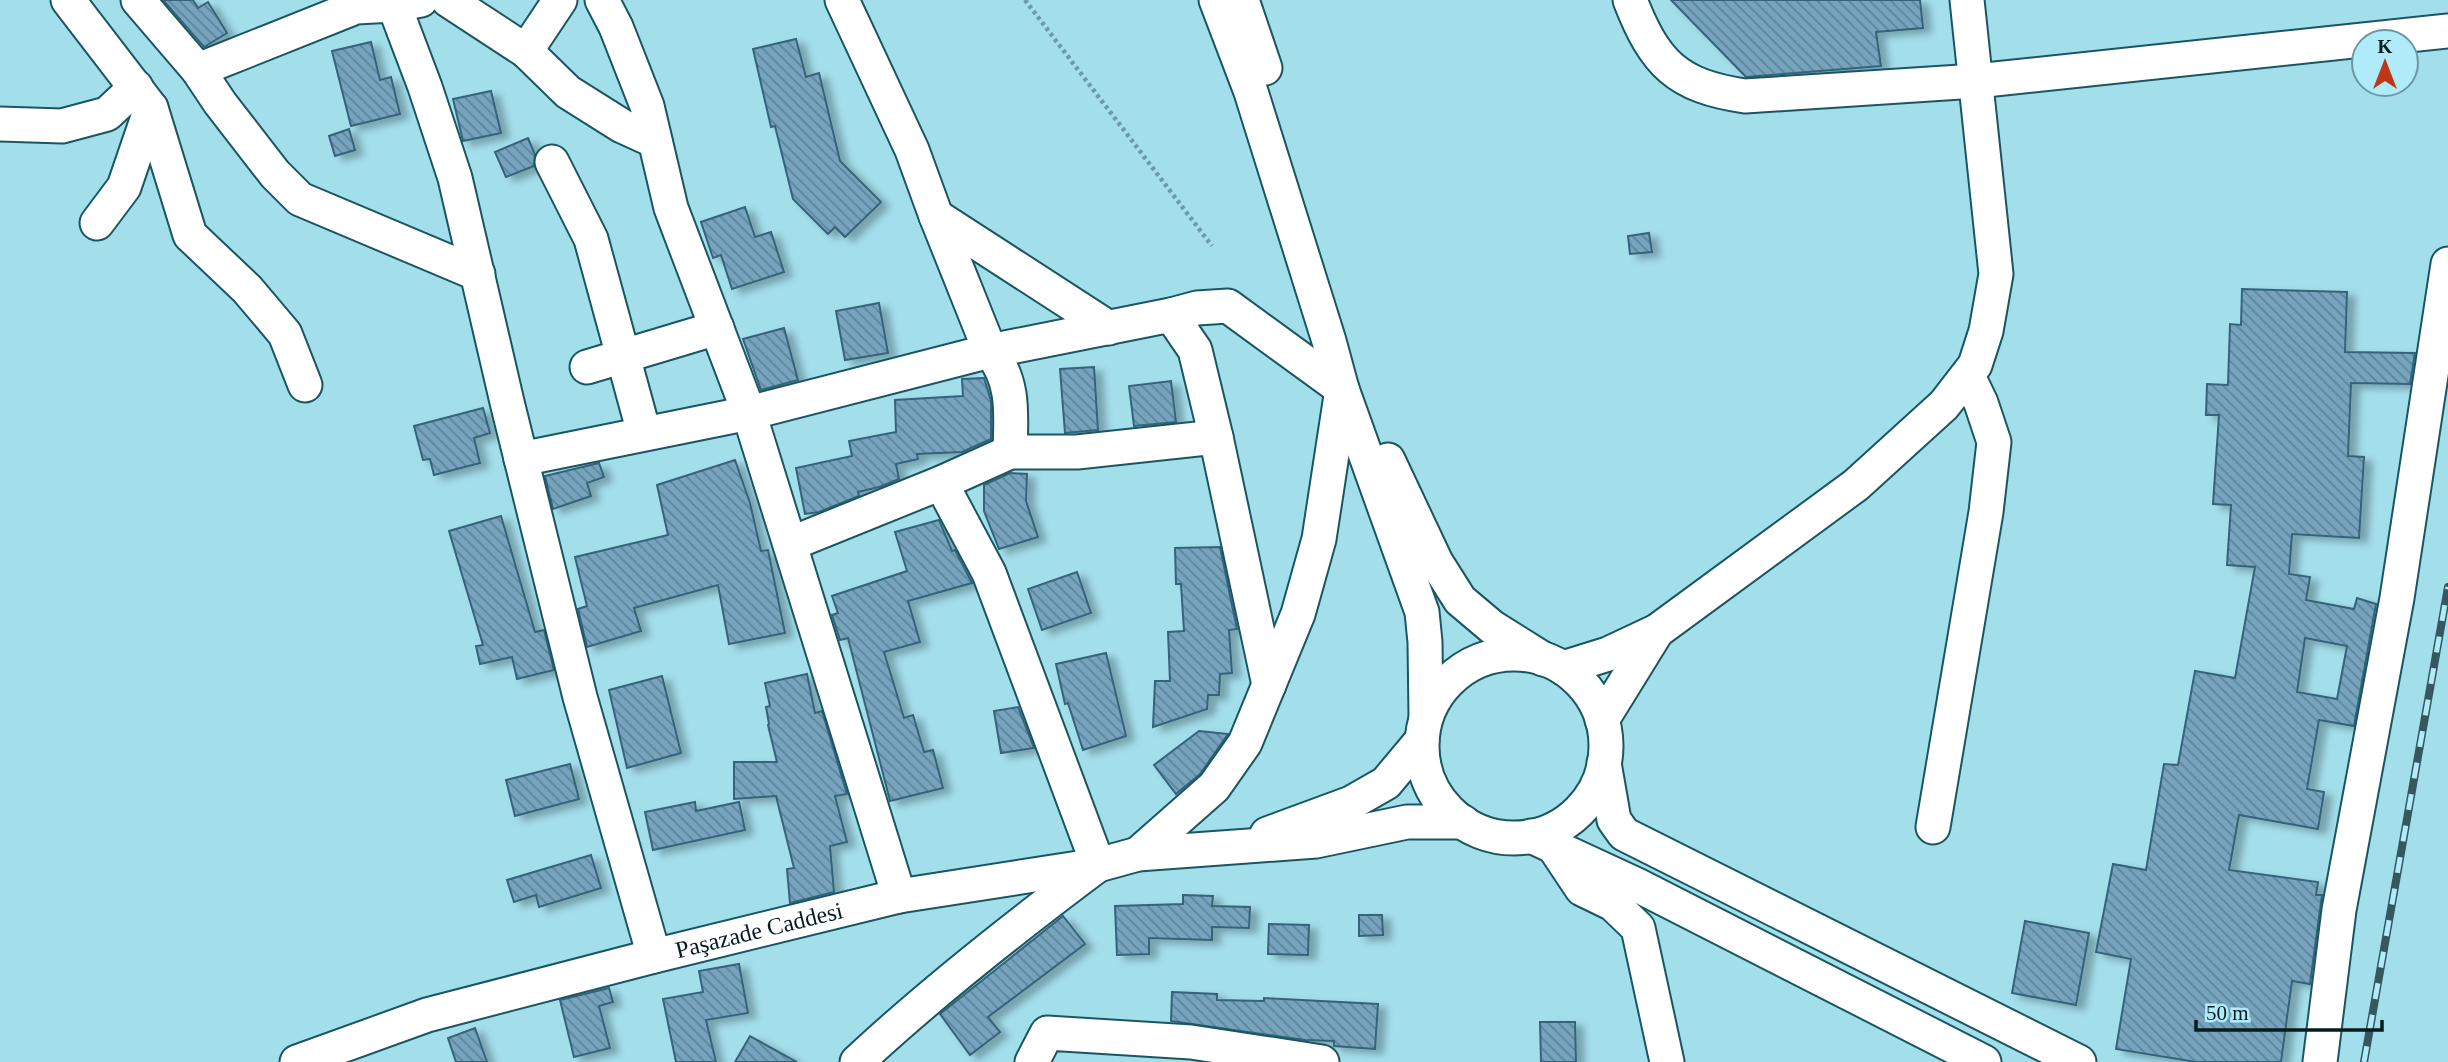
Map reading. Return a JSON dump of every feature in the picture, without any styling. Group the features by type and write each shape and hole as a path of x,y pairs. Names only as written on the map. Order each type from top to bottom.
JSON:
{"street":[{"path":"68,0 143,97 190,235 247,289 285,334 305,385"},
{"path":"138,0 198,70 275,174 300,199 478,274"},
{"path":"448,0 526,51 568,92 622,126 656,141"},
{"path":"526,51 560,0"},
{"path":"602,0 647,106 671,208 749,413 899,896"},
{"path":"842,0 912,150 990,351 1002,366 1011,402 1010,452"},
{"path":"1216,0 1251,92 1342,389 1422,612 1425,642 1423,764 1432,787 1445,807 1463,822 1485,833 1542,841 1637,885 1984,1062"},
{"path":"1242,0 1391,469 1436,562 1460,600 1492,627 1580,682 1594,699 1606,741 1604,763 1615,820 1624,834 2079,1062"},
{"path":"1630,0 1647,37 1668,68 1692,84 1717,92 1745,96 1976,81 2448,31"},
{"path":"1233,848 1351,803 1385,783 1424,729 1437,695 1453,677 1473,664 1496,656 1520,654 1553,663 1608,654 1657,631 1856,485 1944,405 1975,365 1986,331 1996,274 1967,0"},
{"path":"198,70 356,7 401,2 455,178 580,697 653,956"},
{"path":"0,124 62,126 107,114 143,97"},
{"path":"97,223 124,187 143,97"},
{"path":"552,162 590,239 644,433"},
{"path":"936,216 1108,328"},
{"path":"2320,1062 2339,910 2397,598 2448,264"},
{"path":"521,459 749,413 990,351 1198,308 1228,306 1342,389"},
{"path":"1171,315 1195,350 1269,685"},
{"path":"587,367 717,328"},
{"path":"1933,827 1986,512 1994,442 1968,376"},
{"path":"1138,854 1214,787 1245,743 1298,614 1319,539 1342,389"},
{"path":"790,544 1010,452 1077,452 1216,437"},
{"path":"857,1062 900,1022 995,944 1098,865 989,573 941,483"},
{"path":"1602,720 1657,631"},
{"path":"1542,841 1552,829 1571,818 1592,793 1604,763"},
{"name":"Paşazade Caddesi","path":"297,1062 427,1015 899,896 1098,865 1138,854 1316,841 1407,822 1463,822"},
{"path":"1542,841 1582,889 1613,904 1638,928 1667,1062"},
{"path":"1032,1062 1047,1033 1158,1051 1191,1042 1322,1062"}],"path":[{"path":"1025,0 1212,246"}],"building":[{"path":"163,0 193,0 198,8 208,2 227,33 204,47"},
{"path":"1671,0 1920,0 1923,28 1876,32 1881,66 1746,77"},
{"path":"796,39 806,77 819,73 840,161 881,202 845,237 835,227 828,234 793,199 775,126 771,127 753,49"},
{"path":"371,42 380,80 391,77 400,114 351,126 332,51"},
{"path":"491,91 501,133 463,141 453,99"},
{"path":"349,129 355,150 335,156 329,136"},
{"path":"528,138 535,155 534,166 506,177 495,152"},
{"path":"745,207 755,237 771,232 784,272 732,289 721,255 713,258 701,222"},
{"path":"1649,233 1652,252 1630,254 1628,236"},
{"path":"2242,289 2347,292 2345,352 2415,353 2410,384 2351,383 2348,456 2364,457 2359,538 2292,534 2289,574 2310,577 2306,600 2354,609 2357,598 2376,604 2354,726 2319,720 2307,789 2324,792 2318,829 2239,815 2229,870 2318,882 2316,895 2322,895 2310,984 2292,981 2281,1062 2196,1062 2116,1049 2131,959 2096,952 2113,864 2146,870 2164,764 2178,765 2195,671 2235,678 2255,567 2227,565 2231,505 2213,504 2219,415 2206,415 2207,384 2228,385 2230,324 2241,325","holes":["2305,638 2347,646 2337,699 2297,692"]},
{"path":"879,303 888,353 845,360 836,311"},
{"path":"784,328 798,380 761,390 743,339"},
{"path":"1094,367 1098,430 1065,433 1060,369"},
{"path":"984,378 991,401 991,439 962,452 917,454 918,459 896,464 899,479 858,492 859,496 819,512 805,514 796,468 852,456 849,441 896,432 895,400 963,396 962,379"},
{"path":"1171,381 1176,422 1134,426 1129,386"},
{"path":"483,408 490,433 474,438 480,463 434,475 430,459 423,460 414,426"},
{"path":"735,460 750,503 761,551 768,550 785,633 729,644 718,585 634,608 641,631 587,647 578,609 587,606 575,557 668,535 657,485"},
{"path":"599,463 604,477 587,483 591,496 553,509 545,476"},
{"path":"1010,473 1027,474 1026,501 1038,537 999,549 984,511 984,485"},
{"path":"501,516 535,632 544,630 554,670 517,679 512,657 480,664 476,646 483,645 449,531"},
{"path":"939,520 952,551 955,550 972,583 908,601 920,642 884,652 904,718 913,715 924,752 933,750 943,788 890,801 848,638 840,640 832,615 838,613 832,596 907,571 895,532"},
{"path":"1220,547 1237,629 1229,630 1232,673 1220,674 1219,695 1208,695 1207,709 1153,727 1155,681 1170,681 1168,632 1184,631 1181,584 1176,584 1175,548"},
{"path":"1077,572 1091,613 1042,630 1028,589"},
{"path":"1106,653 1126,736 1083,750 1068,703 1065,704 1056,664"},
{"path":"807,674 815,713 822,711 847,794 835,796 847,842 830,846 834,892 790,903 787,869 794,868 776,796 734,799 734,762 777,762 768,725 766,707 770,706 765,683"},
{"path":"662,676 681,753 627,768 609,690"},
{"path":"1018,707 1034,748 1001,753 994,711"},
{"path":"1199,731 1228,734 1200,774 1176,794 1154,765"},
{"path":"570,764 579,799 515,816 506,780"},
{"path":"695,802 696,811 739,802 745,830 653,850 645,812"},
{"path":"591,855 601,888 539,907 536,895 514,902 507,880"},
{"path":"1183,895 1213,896 1212,906 1250,907 1249,928 1212,927 1212,940 1149,938 1149,954 1117,955 1115,906 1183,904"},
{"path":"1359,915 1382,915 1383,935 1359,936"},
{"path":"1063,916 1085,944 988,1017 1000,1032 970,1055 940,1014"},
{"path":"2025,921 2089,933 2076,1005 2012,993"},
{"path":"1269,924 1309,925 1308,955 1268,954"},
{"path":"739,964 748,1013 706,1020 716,1062 676,1062 663,999 703,992 699,971"},
{"path":"609,988 613,1002 599,1006 610,1048 574,1057 560,1000"},
{"path":"1172,992 1217,994 1217,1000 1264,1001 1264,998 1378,1004 1375,1049 1334,1046 1334,1041 1305,1040 1171,1021"},
{"path":"1540,1022 1575,1022 1576,1062 1541,1062"},
{"path":"475,1028 487,1062 456,1062 448,1038"},
{"path":"750,1036 797,1062 735,1062"}],"railway":[{"path":"2364,1062 2448,587"}]}
